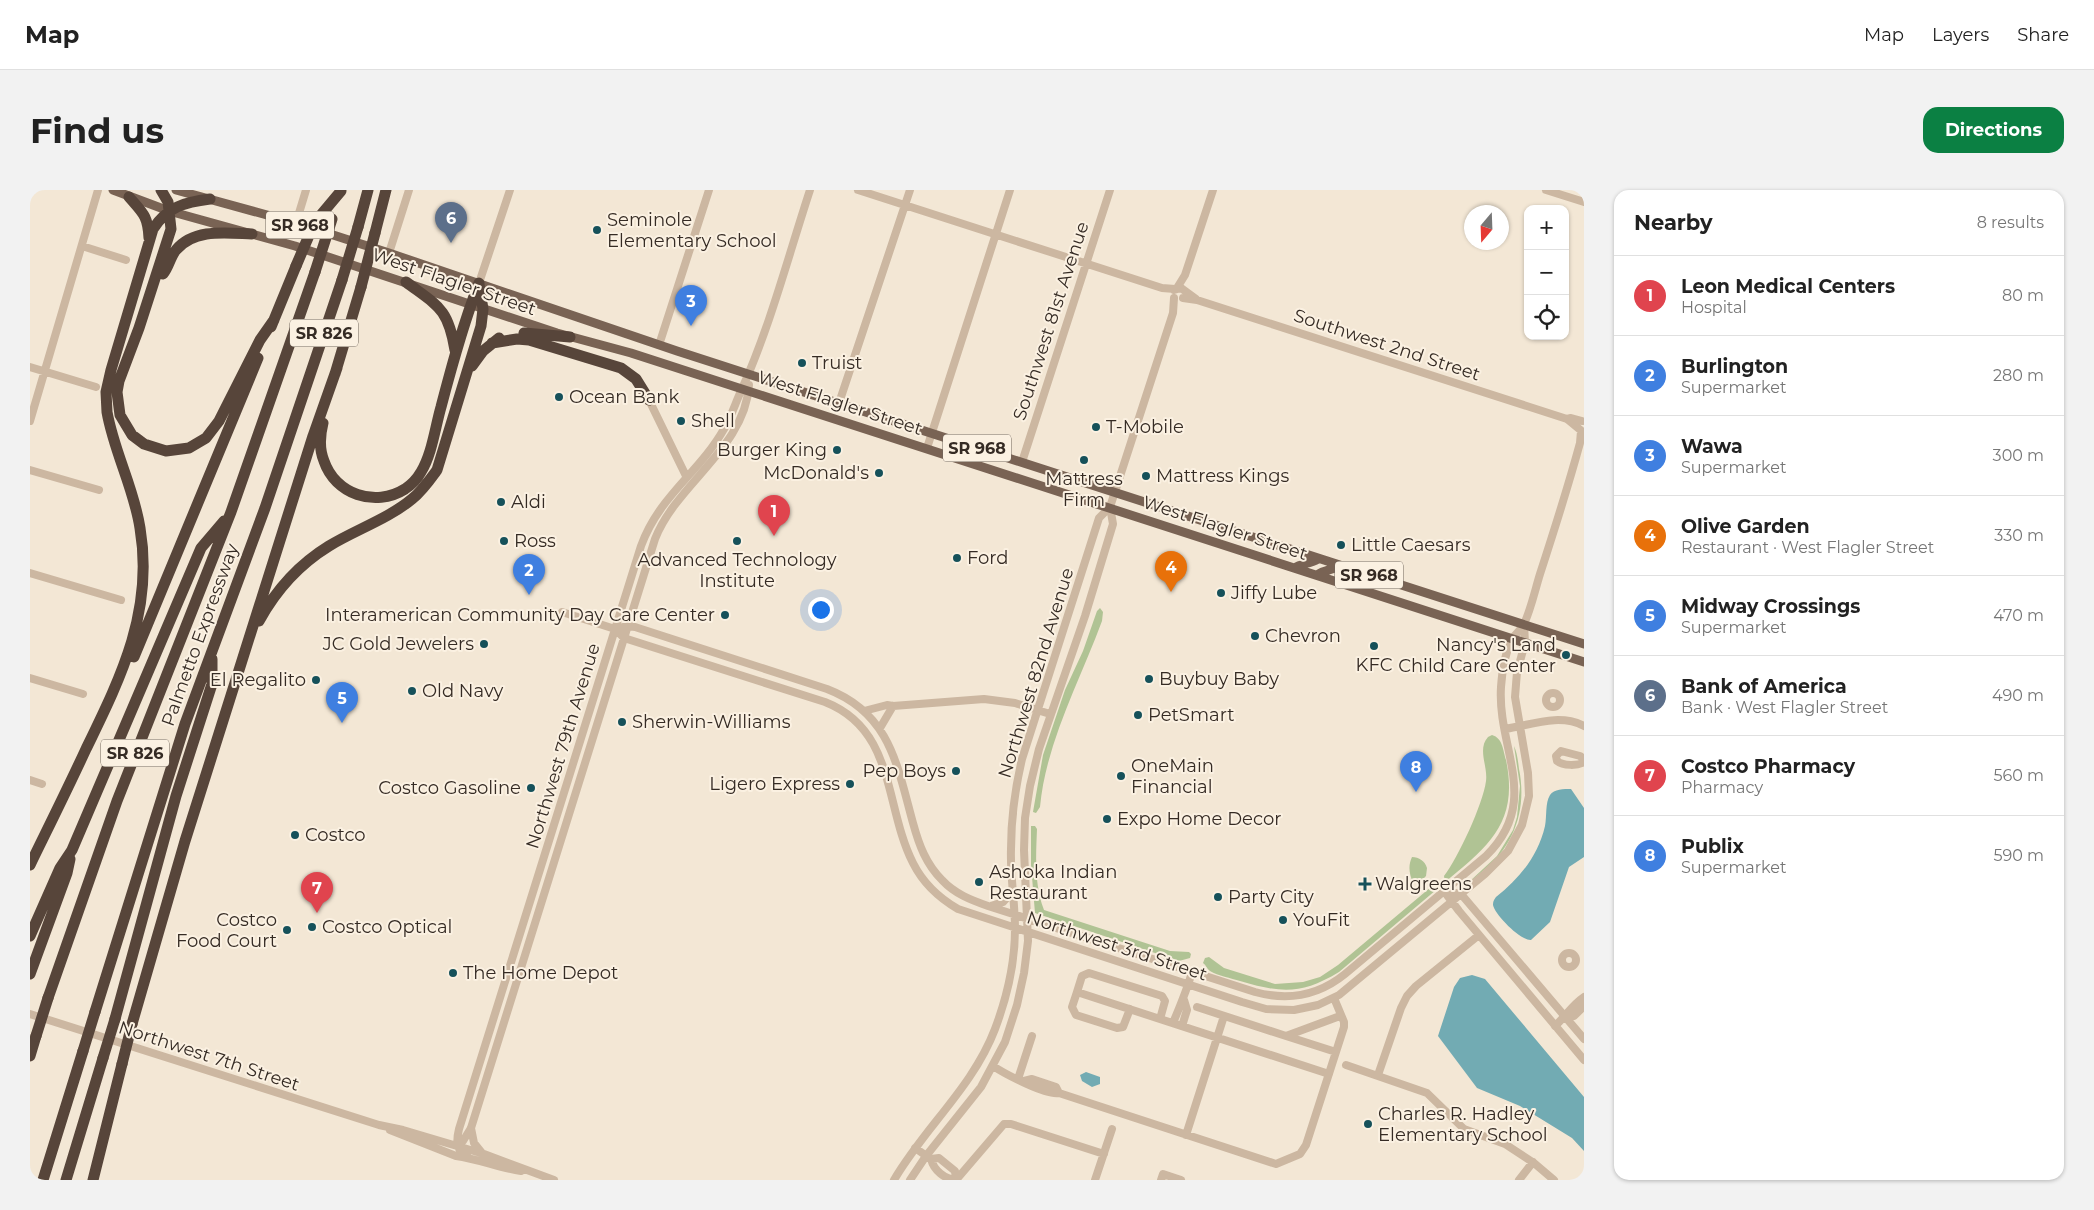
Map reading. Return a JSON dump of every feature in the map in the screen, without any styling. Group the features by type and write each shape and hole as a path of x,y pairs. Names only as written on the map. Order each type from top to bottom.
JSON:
{"highway":[{"path":"161,190 168,202 171,229 152,290 119,381 117,399 120,415 126,428 144,444 158,450 174,451 189,448 200,442 211,433 219,421 260,340 274,320"},
{"name":"Palmetto Expressway","path":"43,1180 170,768 274,483 342,280 368,190"},
{"path":"386,190 321,431 323,459 332,477 349,492 361,496 381,497 396,493 405,489 421,472 430,447 455,353 479,283"},
{"path":"117,686 127,673 159,600 313,226 341,191"},
{"name":"Palmetto Expressway","path":"30,1056 48,998 117,801 231,512 315,272 341,191"},
{"path":"30,865 117,686 138,623 142,604 144,567 140,528 132,495 109,424 106,392 111,370 150,241 158,221 184,203 211,195"},
{"path":"129,197 145,215 149,225 150,241"},
{"path":"152,290 166,270 171,256 186,241 198,236 216,233 252,234"},
{"path":"406,282 434,302 444,313 452,332 455,353"},
{"path":"250,638 279,590 300,566 328,547 400,507 424,488 437,470 481,326 483,309 479,283"},
{"path":"466,373 482,351 501,337 514,333 570,337"},
{"path":"492,343 517,339 529,340 616,366 636,379 649,400"},
{"path":"93,1180 132,1024 185,841 313,436 337,368"},
{"path":"30,974 67,872 72,850 201,548 231,512"},
{"path":"66,1180 115,1019 176,796 212,684 212,650"},
{"path":"30,936 60,868 72,850"},
{"path":"74,1180 88,1129 103,1058"},
{"path":"100,1180 110,1116"}],"main road":[{"name":"West Flagler Street","path":"113,190 170,211 252,234 406,282 570,337 631,353 1584,662"},
{"name":"West Flagler Street","path":"176,190 211,195 389,252 659,345 1584,644"},
{"path":"1294,568 1302,563 1312,562 1318,558"},
{"path":"1317,575 1340,566"}],"street":[{"path":"30,421 98,190"},
{"path":"296,223 306,190"},
{"path":"389,252 409,190"},
{"path":"479,283 510,190"},
{"path":"659,345 710,190"},
{"name":"Northwest 79th Avenue","path":"457,1146 463,1142 471,1128 651,551 663,521 672,506 731,435 749,374 810,190"},
{"name":"Southwest 2nd Street","path":"858,190 1567,419 1582,428"},
{"path":"839,403 910,190"},
{"path":"927,448 1010,190"},
{"name":"Southwest 81st Avenue","path":"1022,462 1110,190"},
{"name":"Northwest 82nd Avenue","path":"910,1180 973,1098 993,1066 1009,1030 1021,993 1028,933 1025,863 1026,818 1034,768 1050,714 1085,616 1113,524 1110,508 1212,190"},
{"path":"1546,190 1584,202"},
{"path":"82,246 126,260"},
{"path":"30,367 96,387"},
{"name":"Northwest 79th Avenue","path":"457,1146 459,1129 646,531 665,502 720,436 745,390"},
{"path":"649,400 686,476"},
{"path":"1512,639 1524,624 1582,428"},
{"path":"694,467 703,471"},
{"path":"30,470 99,490"},
{"name":"Northwest 82nd Avenue","path":"894,1180 915,1148 966,1085 990,1041 1007,992 1012,966 1015,929 1011,849 1013,811 1022,759 1099,518 1110,508"},
{"path":"30,574 121,600"},
{"path":"562,612 615,629 624,638"},
{"name":"Northwest 3rd Street","path":"624,638 824,702 841,710 855,720 868,735 878,752 907,849 914,865 923,880 936,894 958,909 1253,1006 1275,1010 1304,1009 1334,998 1351,987 1503,858 1514,843 1528,804 1529,783 1515,709 1515,684 1525,643 1524,624"},
{"path":"615,629 628,626"},
{"name":"Northwest 3rd Street","path":"628,626 827,689 845,697 864,711 880,728 892,750 920,846 928,863 940,879 954,891 988,906 1192,972 1268,996 1284,997 1301,996 1316,992 1332,984 1490,852 1502,837 1514,805 1515,784 1505,729 1501,687 1505,662 1512,639"},
{"path":"30,678 83,694"},
{"path":"864,711 874,710 887,705 984,699 1015,703 1050,714"},
{"path":"880,728 893,706"},
{"path":"1552,706 1554,720"},
{"path":"1505,729 1554,720 1570,721 1584,726"},
{"path":"30,780 42,784"},
{"path":"541,866 552,871"},
{"path":"988,906 1001,904 1013,890"},
{"path":"1444,891 1462,894 1584,1039"},
{"path":"1444,891 1584,1060"},
{"path":"1378,1075 1407,996 1416,986 1479,935"},
{"path":"1575,957 1584,959"},
{"path":"1173,1023 1180,1004 1184,1000 1192,972"},
{"path":"1130,1009 1124,1024 1120,1028 1073,1013 1072,1007 1082,976 1089,973 1164,998 1165,1004 1160,1019"},
{"path":"1077,992 1329,1074"},
{"path":"1555,1026 1566,1017 1569,1009 1584,997"},
{"path":"993,1066 1053,1095 1059,1093 1273,1164 1284,1162 1300,1154 1305,1148 1345,1024 1334,998"},
{"path":"1182,1026 1187,1010 1184,1000"},
{"path":"1566,1017 1574,1016 1584,1006"},
{"path":"1197,1007 1336,1052"},
{"name":"Northwest 7th Street","path":"30,1014 379,1125 457,1146 503,1169 528,1171"},
{"path":"1186,1135 1224,1016"},
{"path":"1286,1036 1340,1016"},
{"path":"1021,1080 1032,1036"},
{"path":"1346,1065 1427,1093 1464,1129 1505,1144 1533,1162 1554,1180"},
{"path":"915,1148 928,1158 932,1166 946,1178 956,1180 1004,1124 1011,1124 1104,1154"},
{"name":"Northwest 7th Street","path":"379,1125 407,1139 456,1156 484,1159 496,1158 554,1180"},
{"path":"471,1128 474,1142 482,1158"},
{"path":"1096,1180 1112,1129"},
{"path":"457,1146 461,1153 468,1158"},
{"path":"1519,1180 1533,1162"},
{"path":"1161,1180 1163,1174 1181,1180"}],"green space":[{"path":"1100,608 1103,612 1102,621 1056,735 1043,783 1040,807 1036,813 1033,812 1043,755 1065,690 1083,651 1097,611"},
{"path":"1492,735 1500,742 1506,760 1509,782 1508,800 1504,816 1497,831 1487,844 1445,882 1444,876 1463,844 1484,791 1486,775 1483,747 1488,737"},
{"path":"1514,746 1521,784 1520,812 1516,825 1504,849 1495,860 1469,882 1497,856 1513,830 1517,817 1520,786"},
{"path":"1031,826 1035,826 1037,829 1037,880 1044,910 1170,951 1189,952 1191,954 1190,958 1179,961 1035,913 1031,865"},
{"path":"1412,857 1421,860 1427,868 1426,876 1419,883 1413,882 1411,876 1410,866"},
{"path":"1431,887 1436,890 1339,972 1313,985 1291,990 1267,988 1217,974 1209,970 1203,963 1205,958 1209,957 1224,968 1275,984 1303,982 1320,977 1338,965"}],"water":[{"path":"1571,789 1584,808 1584,857 1569,867 1550,922 1531,940 1527,939 1515,932 1503,921 1498,915 1493,902 1513,882 1533,857 1542,837 1550,795 1557,790"},
{"path":"1472,975 1485,979 1584,1097 1584,1151 1572,1138 1520,1106 1477,1088 1438,1036 1454,987 1460,978"},
{"path":"1086,1072 1100,1077 1100,1084 1092,1087 1082,1081 1080,1075"}],"place":[{"name":"Seminole Elementary School","path":"597,230"},
{"name":"Bank of America","path":"451,243"},
{"name":"Wawa","path":"691,326"},
{"name":"Truist","path":"802,363"},
{"name":"Ocean Bank","path":"559,397"},
{"name":"Shell","path":"681,421"},
{"name":"T-Mobile","path":"1096,427"},
{"name":"Burger King","path":"837,450"},
{"name":"Mattress Firm","path":"1084,460"},
{"name":"McDonald's","path":"879,473"},
{"name":"Mattress Kings","path":"1146,476"},
{"name":"Aldi","path":"501,502"},
{"name":"Leon Medical Centers","path":"774,536"},
{"name":"Ross","path":"504,541"},
{"name":"Advanced Technology Institute","path":"737,541"},
{"name":"Little Caesars","path":"1341,545"},
{"name":"Ford","path":"957,558"},
{"name":"Olive Garden","path":"1171,592"},
{"name":"Jiffy Lube","path":"1221,593"},
{"name":"Burlington","path":"529,595"},
{"name":"Interamerican Community Day Care Center","path":"725,615"},
{"name":"Chevron","path":"1255,636"},
{"name":"JC Gold Jewelers","path":"484,644"},
{"name":"KFC","path":"1374,646"},
{"name":"Nancy's Land Child Care Center","path":"1566,655"},
{"name":"Buybuy Baby","path":"1149,679"},
{"name":"El Regalito","path":"316,680"},
{"name":"Old Navy","path":"412,691"},
{"name":"PetSmart","path":"1138,715"},
{"name":"Sherwin-Williams","path":"622,722"},
{"name":"Midway Crossings","path":"342,723"},
{"name":"Pep Boys","path":"956,771"},
{"name":"OneMain Financial","path":"1121,776"},
{"name":"Ligero Express","path":"850,784"},
{"name":"Costco Gasoline","path":"531,788"},
{"name":"Publix","path":"1416,792"},
{"name":"Expo Home Decor","path":"1107,819"},
{"name":"Costco","path":"295,835"},
{"name":"Ashoka Indian Restaurant","path":"979,882"},
{"name":"Walgreens","path":"1365,884"},
{"name":"Party City","path":"1218,897"},
{"name":"Costco Pharmacy","path":"317,913"},
{"name":"YouFit","path":"1283,920"},
{"name":"Costco Optical","path":"312,927"},
{"name":"Costco Food Court","path":"287,930"},
{"name":"The Home Depot","path":"453,973"},
{"name":"Charles R. Hadley Elementary School","path":"1368,1124"}]}
